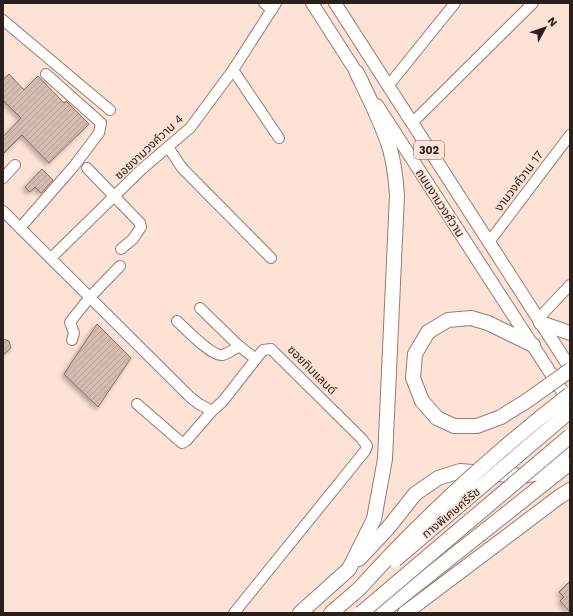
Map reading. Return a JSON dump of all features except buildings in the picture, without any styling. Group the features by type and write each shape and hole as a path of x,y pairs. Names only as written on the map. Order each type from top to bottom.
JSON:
{"highway":[{"path":"349,569 374,519 385,460 397,195 395,172 390,150 383,129 357,73"},
{"path":"533,345 488,323 471,318 448,320 428,332 415,354 413,378 422,401 437,418 454,426 477,426 501,417 528,400 569,364"},
{"path":"540,321 570,333"},
{"path":"359,589 394,550 448,497 570,394"},
{"name":"ทางพิเศษศรีรัช","path":"331,613 570,411"},
{"name":"ทางพิเศษศรีรัช","path":"361,613 570,436"},
{"path":"300,613 349,569 388,528 415,494 438,478 460,471 524,476 539,473 570,445"},
{"path":"381,613 570,463"},
{"path":"405,613 553,501 570,490"}],"main road":[{"name":"ถนนงามวงศ์วาน","path":"312,3 570,403"},
{"name":"ถนนงามวงศ์วาน","path":"335,3 569,364"}],"street":[{"path":"264,3 274,6"},
{"path":"388,86 454,3"},
{"path":"412,123 533,3"},
{"name":"ซอยงามวงศ์วาน 4","path":"51,258 142,169 190,128 233,70 274,6"},
{"path":"3,20 110,110"},
{"path":"233,70 279,138"},
{"path":"20,228 74,166 99,133 101,123 46,74"},
{"name":"งามวงศ์วาน 17","path":"489,242 570,135"},
{"path":"168,147 182,168 271,258"},
{"path":"3,178 15,165"},
{"path":"87,168 142,227 133,239 121,249"},
{"path":"3,211 190,397 212,411"},
{"path":"72,340 74,333 70,322 90,297 120,266"},
{"path":"540,321 570,285"},
{"path":"200,308 239,346 256,359"},
{"path":"177,321 210,350 218,354 227,353 239,346"},
{"name":"ซอยทิมแลนด์","path":"137,404 182,443 223,401 264,350 271,349 362,439 367,446 365,451 234,613"}]}
